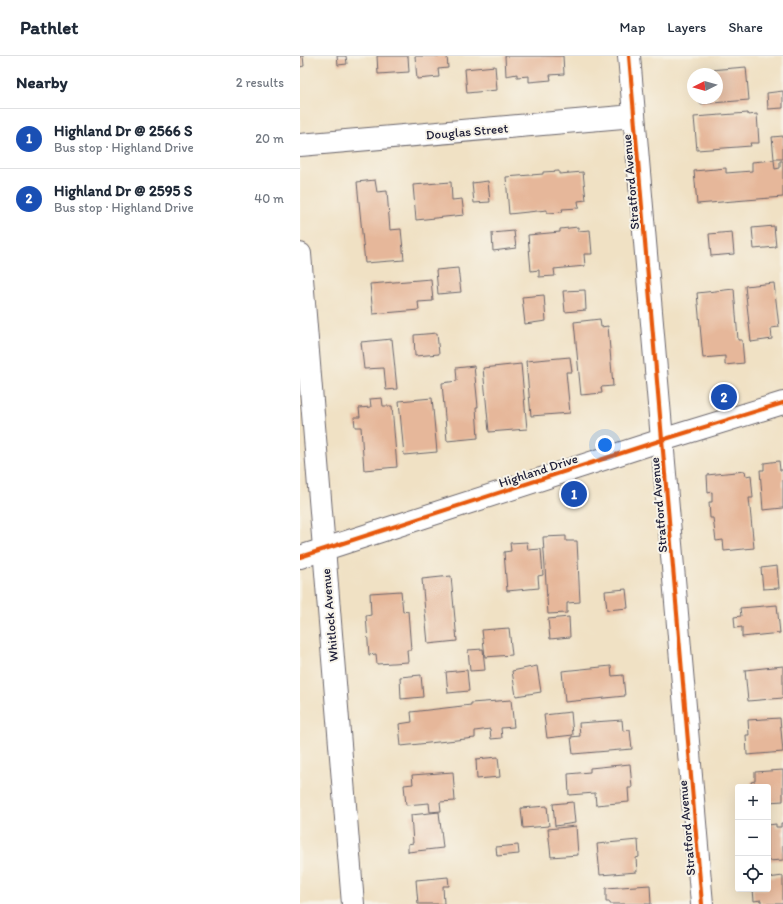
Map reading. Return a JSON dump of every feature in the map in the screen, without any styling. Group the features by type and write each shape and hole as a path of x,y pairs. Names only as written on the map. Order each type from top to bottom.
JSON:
{"street":[{"name":"Stratford Avenue","path":"629,56 661,413 662,440 702,904"},
{"name":"Douglas Street","path":"300,145 634,116"},
{"name":"Whitlock Avenue","path":"300,254 353,904"},
{"name":"Highland Drive","path":"300,557 662,440 783,403"}],"building":[{"path":"300,56 303,56 304,66 300,67"},
{"path":"337,56 346,56 347,64 338,65"},
{"path":"377,56 408,56 409,72 378,74"},
{"path":"415,56 447,56 448,68 438,69 439,77 417,79"},
{"path":"505,56 563,56 564,74 550,75 551,80 529,82 529,76 517,77 517,74 506,76"},
{"path":"495,66 497,90 467,93 465,69"},
{"path":"746,67 749,100 723,102 723,69"},
{"path":"783,91 783,108 768,109 767,93"},
{"path":"748,113 748,115 757,114 759,143 750,143 751,146 697,150 694,117"},
{"path":"783,136 783,159 774,159 772,137"},
{"path":"774,160 775,169 780,168 780,161 783,161 783,197 697,204 694,171 726,168 726,173 752,171 752,162"},
{"path":"559,171 559,174 583,172 586,200 578,201 579,208 562,209 563,212 547,213 547,210 509,214 506,177"},
{"path":"375,180 377,192 387,191 390,230 401,229 404,260 365,263 357,182"},
{"path":"488,181 490,202 474,203 472,183"},
{"path":"451,182 452,200 462,199 464,215 416,220 413,185"},
{"path":"774,226 776,247 754,249 752,228"},
{"path":"578,227 578,231 590,230 592,254 584,254 585,266 554,269 555,276 539,277 539,270 531,271 528,235 560,232 560,229"},
{"path":"514,231 516,248 493,251 492,233"},
{"path":"732,232 734,254 711,256 709,234"},
{"path":"458,268 461,292 438,294 436,270"},
{"path":"431,279 433,301 418,302 419,310 373,314 370,284"},
{"path":"774,283 779,327 771,328 772,339 751,342 745,286"},
{"path":"734,289 738,340 742,340 744,363 725,365 725,356 703,358 697,293"},
{"path":"585,290 586,310 565,312 563,291"},
{"path":"544,295 546,321 525,324 522,297"},
{"path":"600,319 601,327 608,326 613,386 601,387 602,393 581,395 574,322"},
{"path":"437,333 439,354 415,356 414,335"},
{"path":"392,339 397,389 386,390 384,368 364,369 361,342"},
{"path":"570,357 572,372 566,372 570,413 531,416 526,361"},
{"path":"521,364 527,429 489,432 483,368"},
{"path":"474,366 478,407 476,407 478,438 447,441 442,383 457,381 456,368"},
{"path":"382,398 383,406 392,406 397,467 364,470 361,427 355,427 354,417 360,417 359,408 371,407 370,399"},
{"path":"432,398 437,452 404,455 399,401"},
{"path":"779,461 780,470 783,470 783,508 763,510 760,470 764,470 764,463"},
{"path":"745,471 746,476 751,475 753,498 749,498 754,548 724,551 723,540 716,541 713,518 710,518 709,502 712,502 712,492 708,493 707,475"},
{"path":"566,536 566,541 577,541 580,602 567,603 567,613 548,614 543,537"},
{"path":"527,542 528,550 541,549 543,575 538,576 539,588 507,591 504,552 511,551 510,543"},
{"path":"777,566 779,588 763,589 761,568"},
{"path":"451,576 457,641 428,644 422,579"},
{"path":"626,589 628,608 607,610 605,591"},
{"path":"401,591 403,612 408,611 411,650 407,650 408,662 377,664 376,654 369,655 366,616 371,615 370,593"},
{"path":"777,605 780,633 742,637 742,627 735,628 734,617 741,616 740,608"},
{"path":"569,617 570,637 550,639 548,619"},
{"path":"509,628 512,655 485,657 482,630"},
{"path":"483,649 485,670 470,671 468,650"},
{"path":"537,666 541,692 516,696 512,671"},
{"path":"611,666 612,676 623,675 625,696 565,702 562,671"},
{"path":"783,666 783,698 748,701 745,670"},
{"path":"467,670 469,691 448,693 446,672"},
{"path":"421,675 423,697 401,699 400,677"},
{"path":"511,700 514,727 501,728 502,738 491,739 490,729 475,731 475,738 401,746 399,724 412,722 411,712 471,705 471,703"},
{"path":"571,712 573,735 547,738 544,715"},
{"path":"780,718 783,752 747,755 746,735 749,735 748,720"},
{"path":"622,720 623,731 630,730 632,749 573,754 571,737 580,736 579,723"},
{"path":"498,757 500,777 477,779 476,759"},
{"path":"630,764 632,788 628,788 629,802 596,805 595,793 569,795 568,774 590,772 590,768"},
{"path":"783,770 783,801 771,802 771,784 751,784 751,782 755,781 755,772"},
{"path":"453,772 455,801 440,802 441,811 430,812 429,803 406,805 404,785 413,784 412,775"},
{"path":"573,802 575,823 555,826 553,804"},
{"path":"547,806 549,826 523,828 521,808"},
{"path":"439,812 443,848 408,852 408,844 413,843 411,815"},
{"path":"781,823 783,823 783,860 771,861 771,825 776,824 776,827 781,827"},
{"path":"576,826 578,855 551,857 548,829"},
{"path":"638,840 639,857 636,858 637,872 600,875 597,844"},
{"path":"518,845 519,854 497,856 496,847"},
{"path":"783,876 783,904 761,904 761,900 754,901 753,892 771,892 771,878"},
{"path":"448,877 449,886 443,886 444,904 418,904 416,880"},
{"path":"650,885 651,904 610,904 610,902 606,902 606,888"}],"cycle path":[{"path":"629,56 702,904"},
{"path":"300,557 662,440 783,403"}],"place":[{"name":"Highland Dr @ 2595 S","path":"724,397"},
{"name":"Highland Dr @ 2566 S","path":"574,494"}]}
